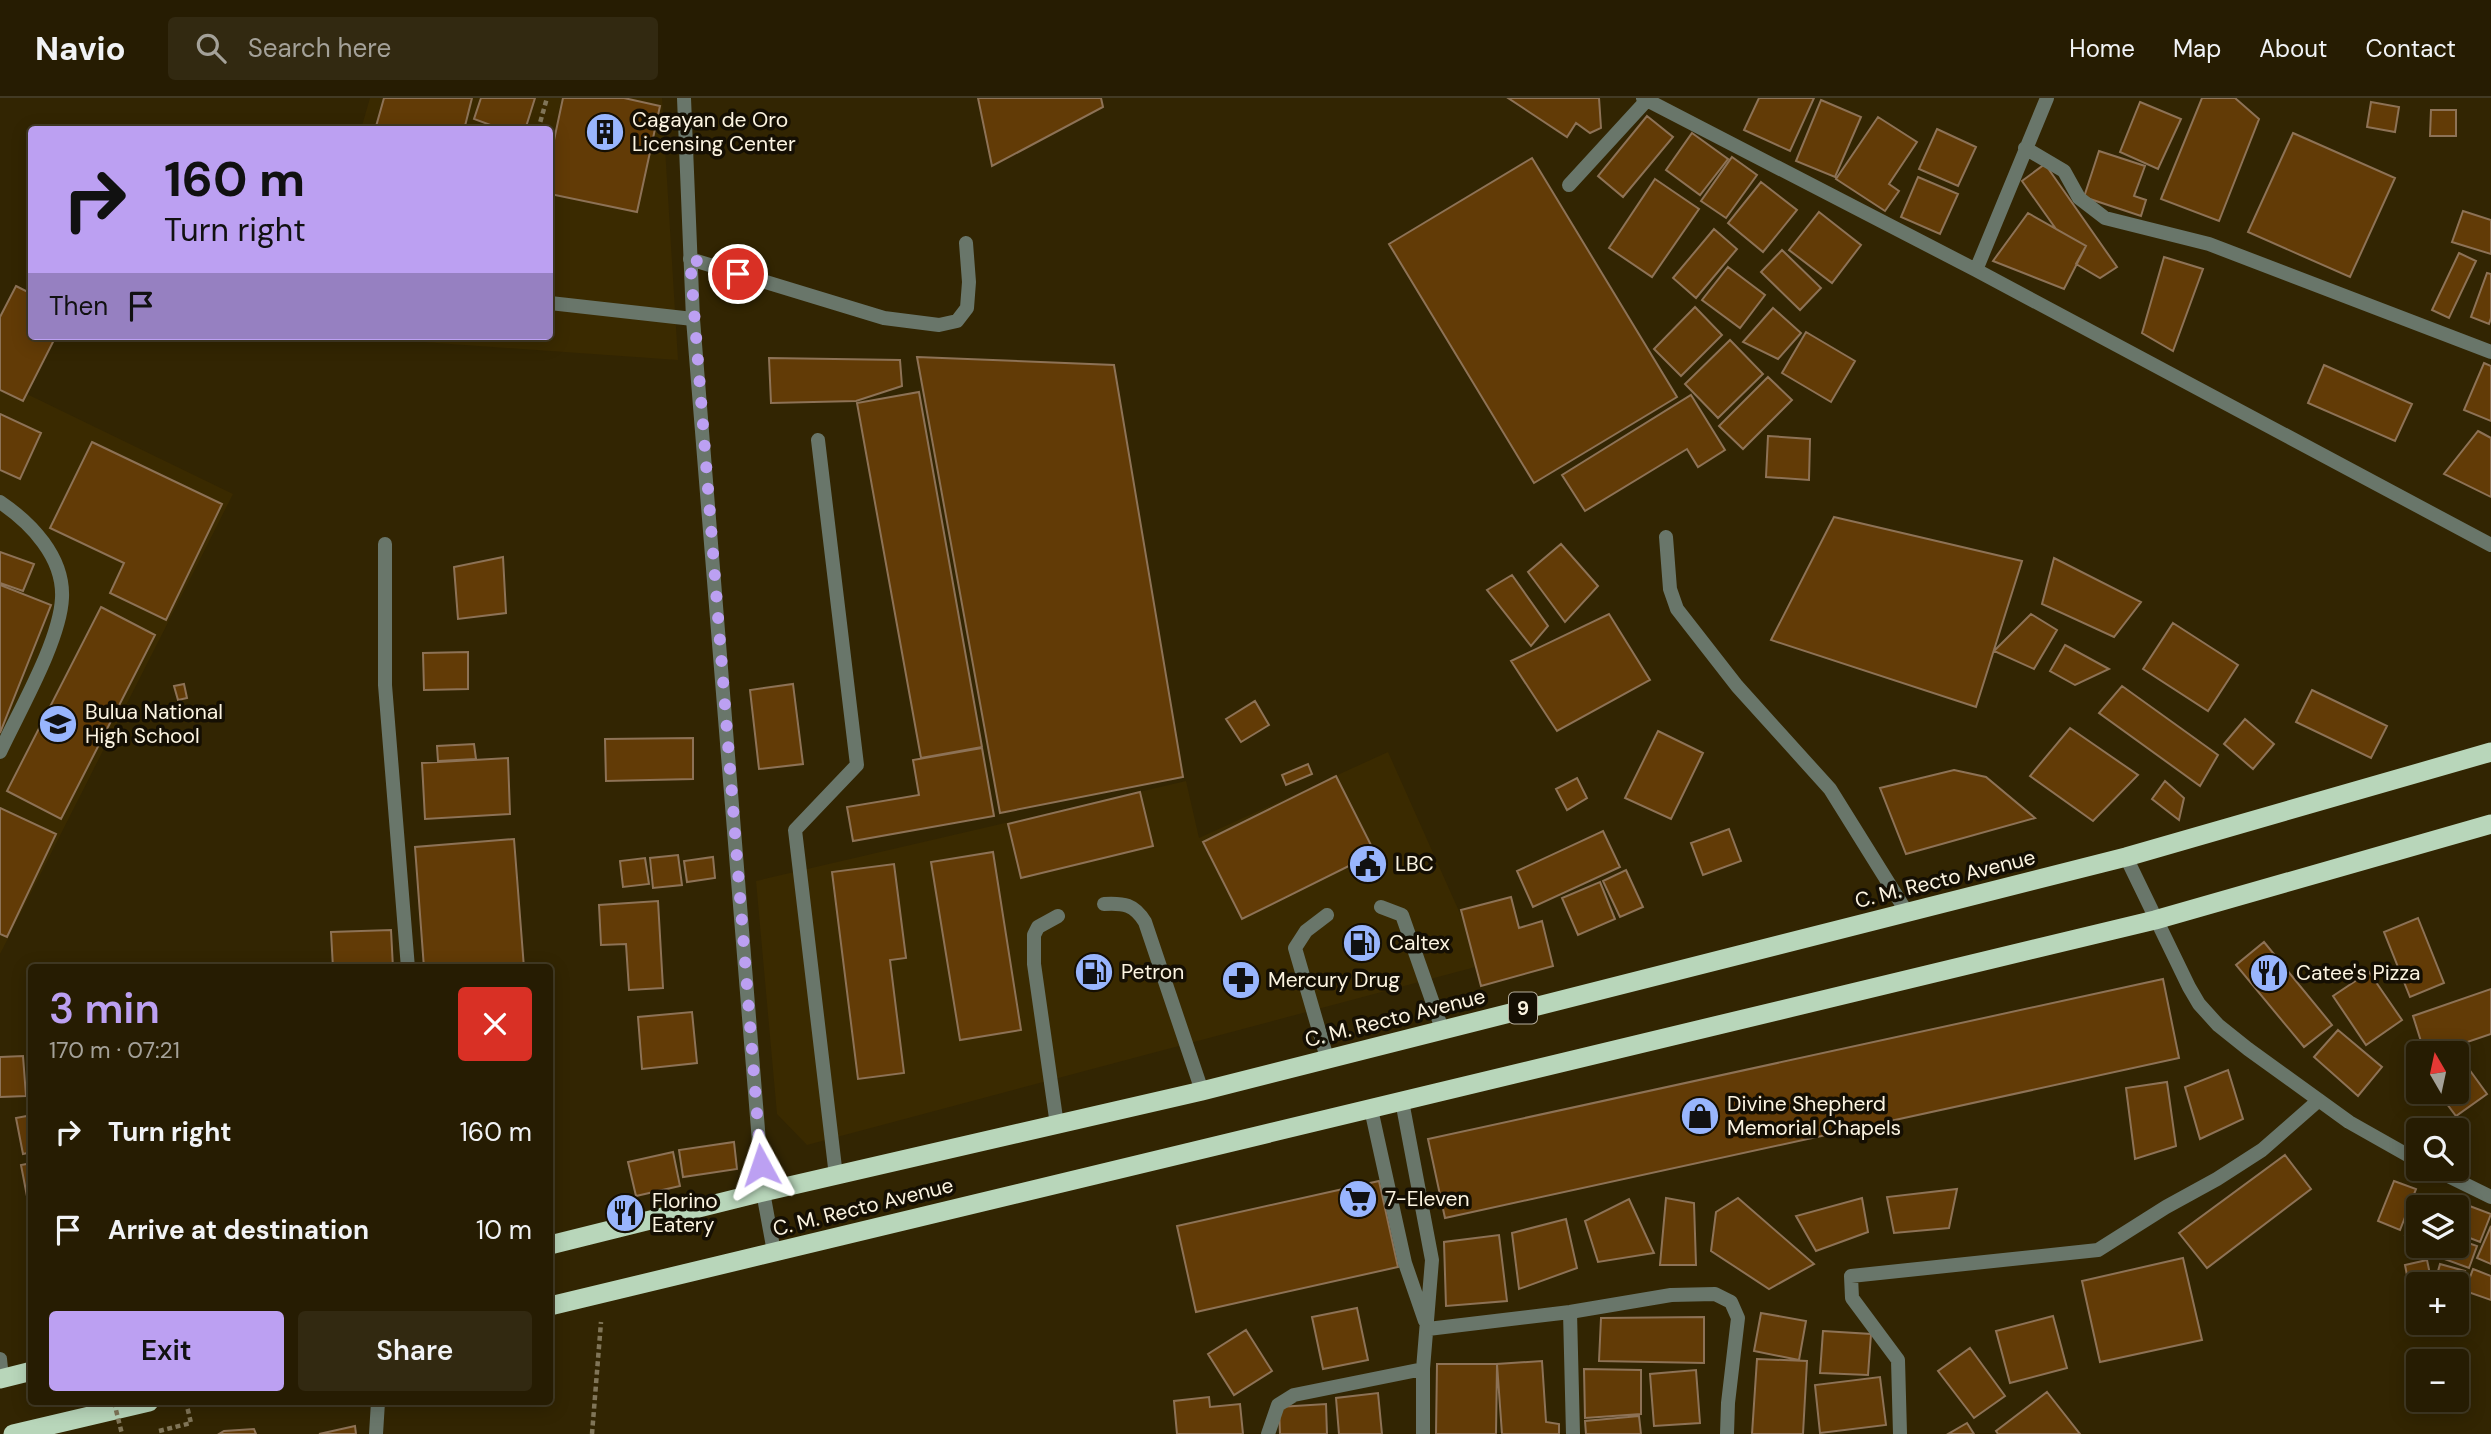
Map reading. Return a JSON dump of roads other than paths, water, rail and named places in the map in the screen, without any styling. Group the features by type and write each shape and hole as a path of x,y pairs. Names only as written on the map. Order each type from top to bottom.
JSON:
{"highway":[{"name":"C. M. Recto Avenue","path":"553,1244 763,1192 1202,1091 1906,911 2126,858 2491,752"},
{"name":"C. M. Recto Avenue","path":"553,1305 2155,920 2491,824"},
{"path":"1,1372 28,1371"},
{"path":"13,1434 136,1405"}],"street":[{"path":"684,98 693,318 763,1192 774,1252"},
{"path":"1976,270 2047,98"},
{"path":"1569,185 1645,99 1976,270 2491,545"},
{"path":"2025,148 2064,171 2079,198 2105,218 2209,244 2491,352"},
{"path":"690,259 884,318 939,325 957,321 967,307 969,282 966,243"},
{"path":"553,303 693,318"},
{"path":"818,440 856,765 795,830 836,1176"},
{"path":"0,502 18,514 45,543 56,565 62,597 53,639 0,752"},
{"path":"1666,537 1670,589 1677,609 1737,685 1830,789 1906,911"},
{"path":"385,544 385,685 408,964"},
{"path":"2126,858 2199,1004 2218,1025 2349,1122 2406,1154"},
{"path":"1104,904 1125,903 1140,913 1145,922 1202,1091"},
{"path":"1381,907 1402,915 1442,1029"},
{"path":"1327,915 1306,931 1295,948 1327,1058"},
{"path":"1057,1125 1033,945 1038,927 1058,916"},
{"path":"1900,1434 1898,1360 1852,1298 1851,1276 2098,1250 2166,1207 2217,1180 2262,1150 2319,1100"},
{"path":"1402,1101 1432,1260 1423,1369 1423,1434"},
{"path":"1371,1109 1405,1263 1428,1329"},
{"path":"2458,1181 2491,1197"},
{"path":"1428,1329 1681,1295 1715,1294 1731,1302 1738,1318 1727,1434"},
{"path":"1570,1312 1573,1434"},
{"path":"1268,1434 1278,1405 1294,1395 1423,1369"},
{"path":"376,1434 378,1405"}],"place":[{"name":"Cagayan de Oro Licensing Center","path":"605,132"},
{"name":"Bulua National High School","path":"58,724"},
{"name":"LBC","path":"1368,864"},
{"name":"Caltex","path":"1362,943"},
{"name":"Petron","path":"1094,972"},
{"name":"Catee's Pizza","path":"2269,973"},
{"name":"Mercury Drug","path":"1241,980"},
{"name":"Divine Shepherd Memorial Chapels","path":"1700,1116"},
{"name":"7-Eleven","path":"1358,1199"},
{"name":"Florino Eatery","path":"625,1213"}]}
